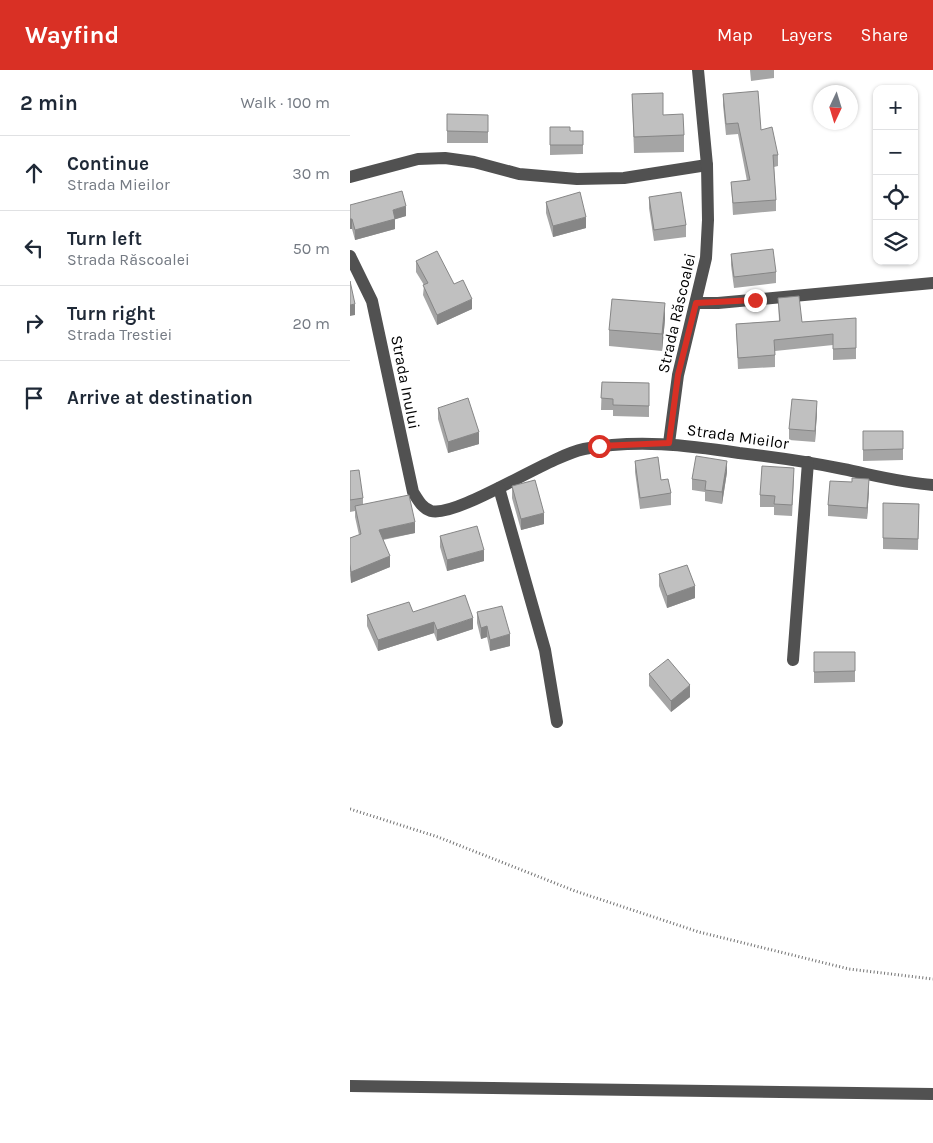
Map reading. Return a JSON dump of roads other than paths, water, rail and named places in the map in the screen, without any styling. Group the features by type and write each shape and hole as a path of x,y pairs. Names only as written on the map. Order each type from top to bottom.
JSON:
{"street":[{"name":"Strada Răscoalei","path":"669,443 678,375 706,258 708,220 707,166 698,70"},
{"path":"350,177 418,159 445,158 474,162 519,174 577,179 624,178 707,166"},
{"name":"Strada Inului","path":"350,256 372,301 413,492 420,505 430,511"},
{"path":"696,303 737,302 933,283"},
{"name":"Strada Mieilor","path":"430,511 441,512 455,507 499,488 554,458 575,451 609,445 669,443 808,462 933,486"},
{"path":"793,660 808,462"},
{"path":"499,488 545,650 557,722"},
{"path":"350,1086 933,1094"}]}
